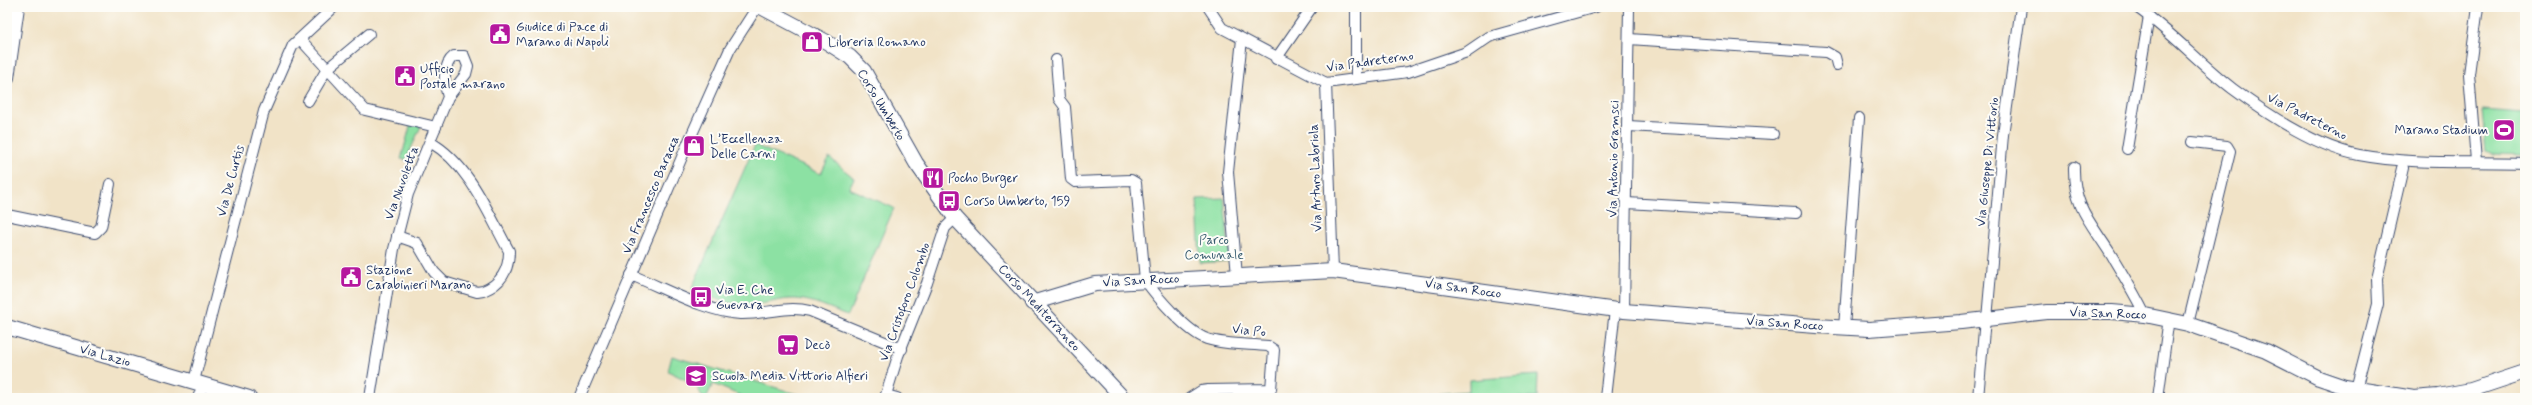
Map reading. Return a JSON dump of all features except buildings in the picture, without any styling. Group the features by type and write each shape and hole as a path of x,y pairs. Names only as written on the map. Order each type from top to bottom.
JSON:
{"street":[{"path":"7,78 18,7"},
{"name":"Via De Curtis","path":"198,382 242,188 264,111 293,45 334,7"},
{"name":"Via Francesco Baracca","path":"579,398 730,49 757,7"},
{"name":"Via Padreterno","path":"1208,7 1222,28 1276,59 1326,83 1408,72 1467,52 1489,37 1596,7"},
{"path":"1276,59 1312,7"},
{"path":"1356,7 1356,79"},
{"name":"Via Antonio Gramsci","path":"1606,398 1619,310 1627,203 1629,7"},
{"name":"Via Giuseppe Di Vittorio","path":"1978,398 2003,134 2021,7"},
{"name":"Via Padreterno","path":"2136,7 2149,16 2210,70 2264,112 2329,145 2358,155 2385,158 2525,163"},
{"path":"2476,161 2469,74 2478,7"},
{"name":"Corso Umberto","path":"768,9 850,57 864,71 916,163 955,218"},
{"path":"2127,149 2149,16"},
{"path":"308,101 327,69 369,34"},
{"path":"300,39 364,110 436,127"},
{"path":"1237,276 1228,172 1242,39"},
{"path":"1629,39 1826,52 1835,57 1837,66"},
{"path":"1056,60 1059,99 1064,107 1071,179 1075,182 1130,180 1136,183 1145,280"},
{"name":"Via Arturo Labriola","path":"1326,83 1333,271"},
{"name":"Via Nuvoletta","path":"370,398 397,236 408,194 448,97"},
{"path":"1844,328 1859,118"},
{"path":"1628,126 1773,134"},
{"path":"397,236 417,242 434,272 449,285 482,291 501,279 509,264 509,251 465,173 444,150 430,142"},
{"path":"2188,324 2230,151 2227,146 2192,142"},
{"path":"2074,167 2075,189 2087,222 2110,254 2145,315"},
{"path":"2356,390 2378,304 2376,279 2403,168"},
{"path":"7,215 95,233 101,227 110,184"},
{"path":"1627,203 1796,213"},
{"name":"Corso Mediterraneo","path":"955,218 1032,303 1123,398"},
{"name":"Via Cristoforo Colombo","path":"886,397 945,228 955,218"},
{"name":"Via San Rocco","path":"1032,303 1095,284 1145,280 1333,271 1619,310 1844,328 1869,329 2047,312 2112,312 2145,315 2169,318 2266,351 2319,378 2356,390 2414,398 2470,394 2522,376"},
{"path":"631,275 723,312 742,314 795,308 810,311 902,349"},
{"name":"Via Po","path":"1145,280 1165,305 1205,338 1268,346 1274,350 1270,389 1208,390 1201,391 1190,398"},
{"path":"2158,398 2169,318"},
{"name":"Via Lazio","path":"7,328 249,398"},
{"path":"198,382 198,398"},
{"path":"886,397 897,398"}],"green space":[{"name":"Marano Stadium","path":"2482,110 2525,113 2525,155 2493,154 2486,151"},
{"path":"411,123 421,126 406,160 401,159"},
{"path":"755,145 821,174 829,157 854,178 849,188 894,208 848,315 816,303 796,299 756,305 735,304 713,298 692,288"},
{"name":"Parco Comunale","path":"1224,198 1230,261 1200,263 1197,199"},
{"path":"672,356 800,395 799,398 746,398 713,384 706,398 703,398 696,385 668,371"},
{"path":"1538,375 1537,398 1386,398 1469,391 1469,380"}],"place":[{"name":"Giudice di Pace di Marano di Napoli","path":"500,34"},
{"name":"Libreria Romano","path":"812,42"},
{"name":"Ufficio Postale marano","path":"405,76"},
{"name":"Marano Stadium","path":"2504,130"},
{"name":"L’Eccellenza Delle Carni","path":"694,146"},
{"name":"Pocho Burger","path":"933,178"},
{"name":"Corso Umberto, 159","path":"949,201"},
{"name":"Stazione Carabinieri Marano","path":"351,277"},
{"name":"Via E. Che Guevara","path":"701,297"},
{"name":"Decò","path":"788,345"},
{"name":"Scuola Media Vittorio Alfieri","path":"696,376"}]}
